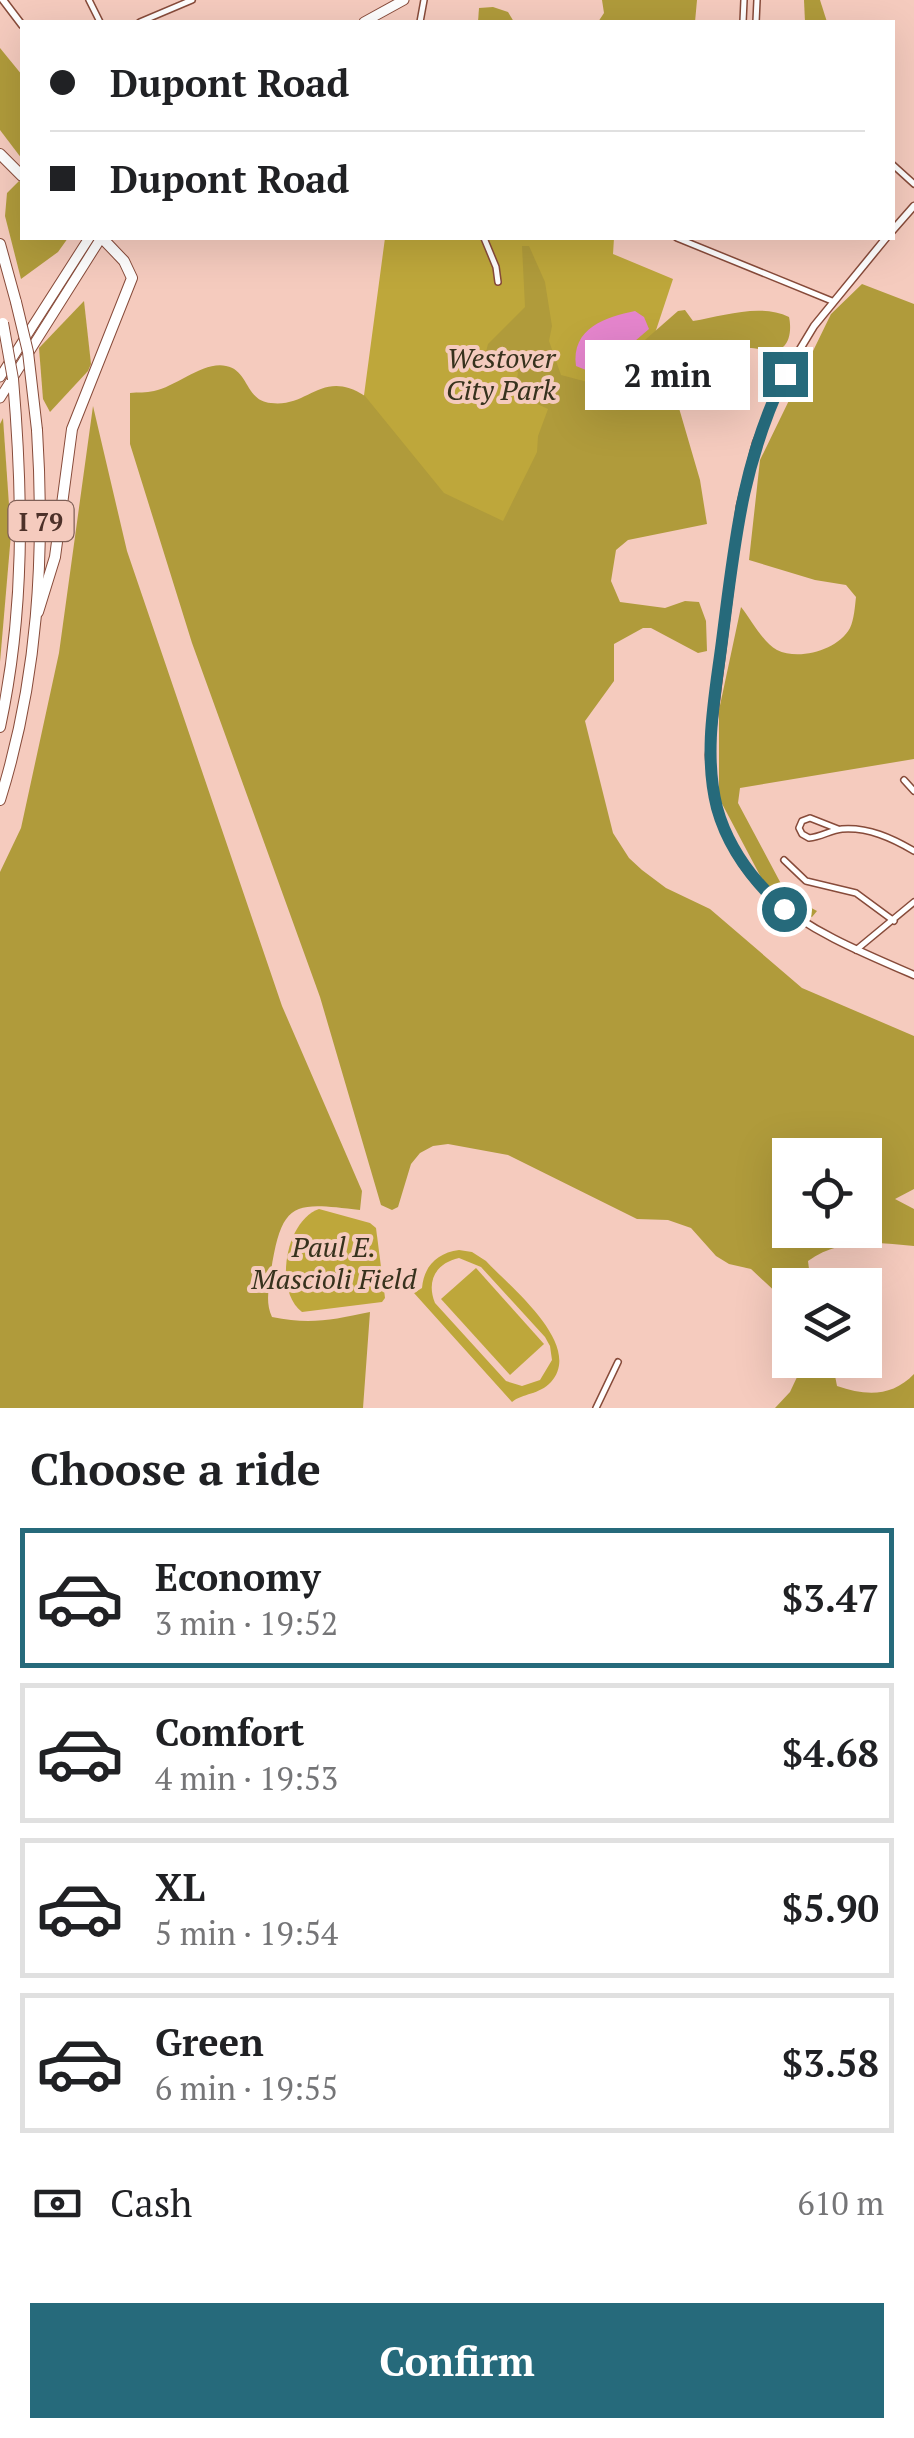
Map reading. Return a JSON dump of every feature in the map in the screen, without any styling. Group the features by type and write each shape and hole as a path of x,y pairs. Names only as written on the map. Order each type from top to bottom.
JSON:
{"highway":[{"path":"0,154 20,174"},
{"path":"38,612 55,557 72,429 132,278 124,261 103,240"},
{"name":"I 79","path":"0,244 28,352 37,430 42,540 38,612 22,714 0,800"},
{"name":"I 79","path":"0,310 13,379 20,456 21,576 16,636 0,727"},
{"path":"0,338 13,379"}],"main road":[{"path":"368,20 404,0"},
{"path":"0,376 88,240"},
{"path":"0,398 100,240"}],"street":[{"path":"3,0 20,23"},
{"path":"145,20 192,0"},
{"path":"895,167 914,184"},
{"path":"895,227 914,206"},
{"path":"485,240 498,282"},
{"path":"682,240 812,294 829,305"},
{"path":"884,240 829,305 785,374 747,472 730,576 710,755 723,826 750,873 770,897 799,921 914,975"},
{"path":"904,780 914,791"},
{"path":"838,829 810,838 799,828 802,821 810,818 838,829 876,833 914,851"},
{"path":"784,860 806,881 856,893 894,920"},
{"path":"856,950 914,902"},
{"path":"596,1408 618,1362"}],"green space":[{"name":"Westover City Park","path":"385,240 614,240 613,254 673,279 576,571 332,635"},
{"name":"Paul E. Mascioli Field","path":"319,1209 376,1228 385,1298 382,1302 302,1312 293,1302 286,1273 291,1241 298,1227"},
{"path":"451,1252 472,1252 486,1261 540,1317 558,1351 559,1367 546,1386 512,1402 414,1293 422,1288 433,1262","holes":["459,1258 481,1267 550,1346 552,1360 540,1380 522,1386 506,1381 435,1303 433,1280 444,1264"]},
{"path":"476,1268 544,1344 510,1375 441,1299"}],"shaded area":[{"path":"602,0 697,0 695,20 599,20 604,13"},
{"path":"804,0 820,0 826,20 805,20"},
{"path":"479,8 508,12 513,20 478,20"},
{"path":"0,48 20,73 20,156 0,130"},
{"path":"20,182 20,240 67,240 58,252 21,279 5,216 7,193"},
{"path":"522,246 529,246 545,282 552,326 549,341 561,375 599,385 678,311 685,310 693,321 754,311 789,317 789,337 783,347 739,348 704,356 685,369 674,391 700,480 707,524 628,540 616,550 611,581 620,602 665,608 685,601 699,602 706,621 707,651 698,653 651,628 643,628 614,644 614,681 585,721 613,833 629,858 666,888 710,909 802,988 914,1036 914,1189 895,1199 914,1209 914,1246 882,1243 882,1138 772,1138 772,1248 832,1248 808,1261 809,1268 772,1268 772,1289 751,1269 716,1256 691,1228 668,1220 637,1219 508,1155 448,1144 433,1146 411,1164 398,1207 392,1210 381,1205 320,997 192,643 130,444 130,393 162,389 217,365 239,373 256,397 271,403 296,400 326,387 350,388 365,396 444,493 503,521 537,452 548,409 527,399 516,388 518,372 484,360 488,344 525,307"},
{"path":"862,284 914,304 914,759 740,788 738,803 787,895 817,911 812,917 764,883 719,798 719,710 741,607 767,642 786,653 807,654 827,648 844,636 851,625 856,597 846,585 749,560 760,460 831,314"},
{"path":"84,301 91,364 50,412 43,399 39,348"},
{"path":"635,311 644,317 649,329 628,347 618,350 606,372 598,375 576,366 579,342 585,333 602,321"},
{"path":"93,406 127,551 282,1006 362,1191 360,1210 306,1207 287,1218 275,1248 268,1295 270,1311 272,1317 310,1321 370,1312 363,1408 0,1408 0,872 21,828 59,653"},
{"path":"3,418 11,534 0,662 0,424"},
{"path":"914,1374 914,1408 775,1408 797,1378 835,1378 837,1386 858,1392 888,1391"}],"route":[{"path":"784,909 750,873 723,826 710,755 740,506 756,442 785,374"}]}
